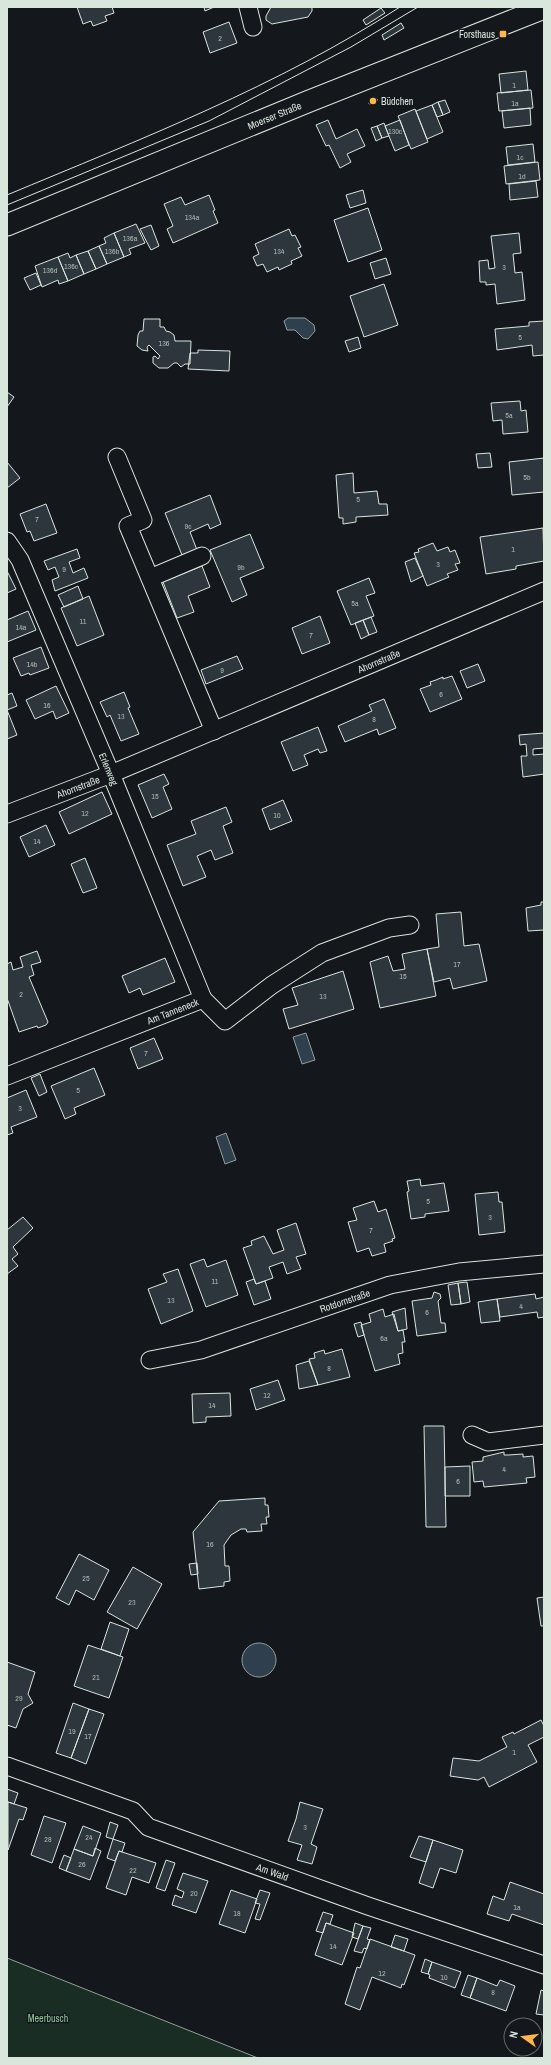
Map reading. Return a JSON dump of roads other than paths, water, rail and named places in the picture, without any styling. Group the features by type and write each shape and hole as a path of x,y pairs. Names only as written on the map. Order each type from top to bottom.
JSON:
{"main road":[{"name":"Moerser Straße","path":"7,225 307,102 544,8"}],"street":[{"path":"248,7 253,27"},
{"path":"117,457 143,520 128,526 214,731"},
{"name":"Erlenweg","path":"7,541 20,560 111,774 203,999"},
{"path":"150,578 202,556"},
{"name":"Ahornstraße","path":"7,814 111,774 544,591"},
{"name":"Am Tanneneck","path":"7,1076 203,999 225,1021 272,985 322,953 389,928 410,925"},
{"name":"Rotdornstraße","path":"150,1360 201,1350 390,1285 459,1272 544,1264"},
{"path":"472,1435 488,1442 544,1435"},
{"name":"Am Wald","path":"7,1766 133,1811 148,1827 368,1906 544,1965"}],"water":[{"path":"288,318 305,318 314,325 315,331 308,339 303,338 295,330 287,330 284,321"},
{"path":"306,1033 315,1060 302,1064 293,1037"},
{"path":"226,1133 236,1160 225,1164 216,1137"},
{"path":"262,1643 271,1648 275,1653 275,1667 271,1672 266,1676 256,1677 252,1676 243,1667 242,1657 243,1653 252,1644"}],"tram line":[{"path":"7,195 208,110 306,62 400,7"},
{"path":"7,205 209,121 351,47 418,7"}],"place":[{"name":"Forsthaus","path":"503,34"},
{"name":"Büdchen","path":"373,101"}],"park label":[{"name":"Meerbusch","path":"48,2018"}]}
